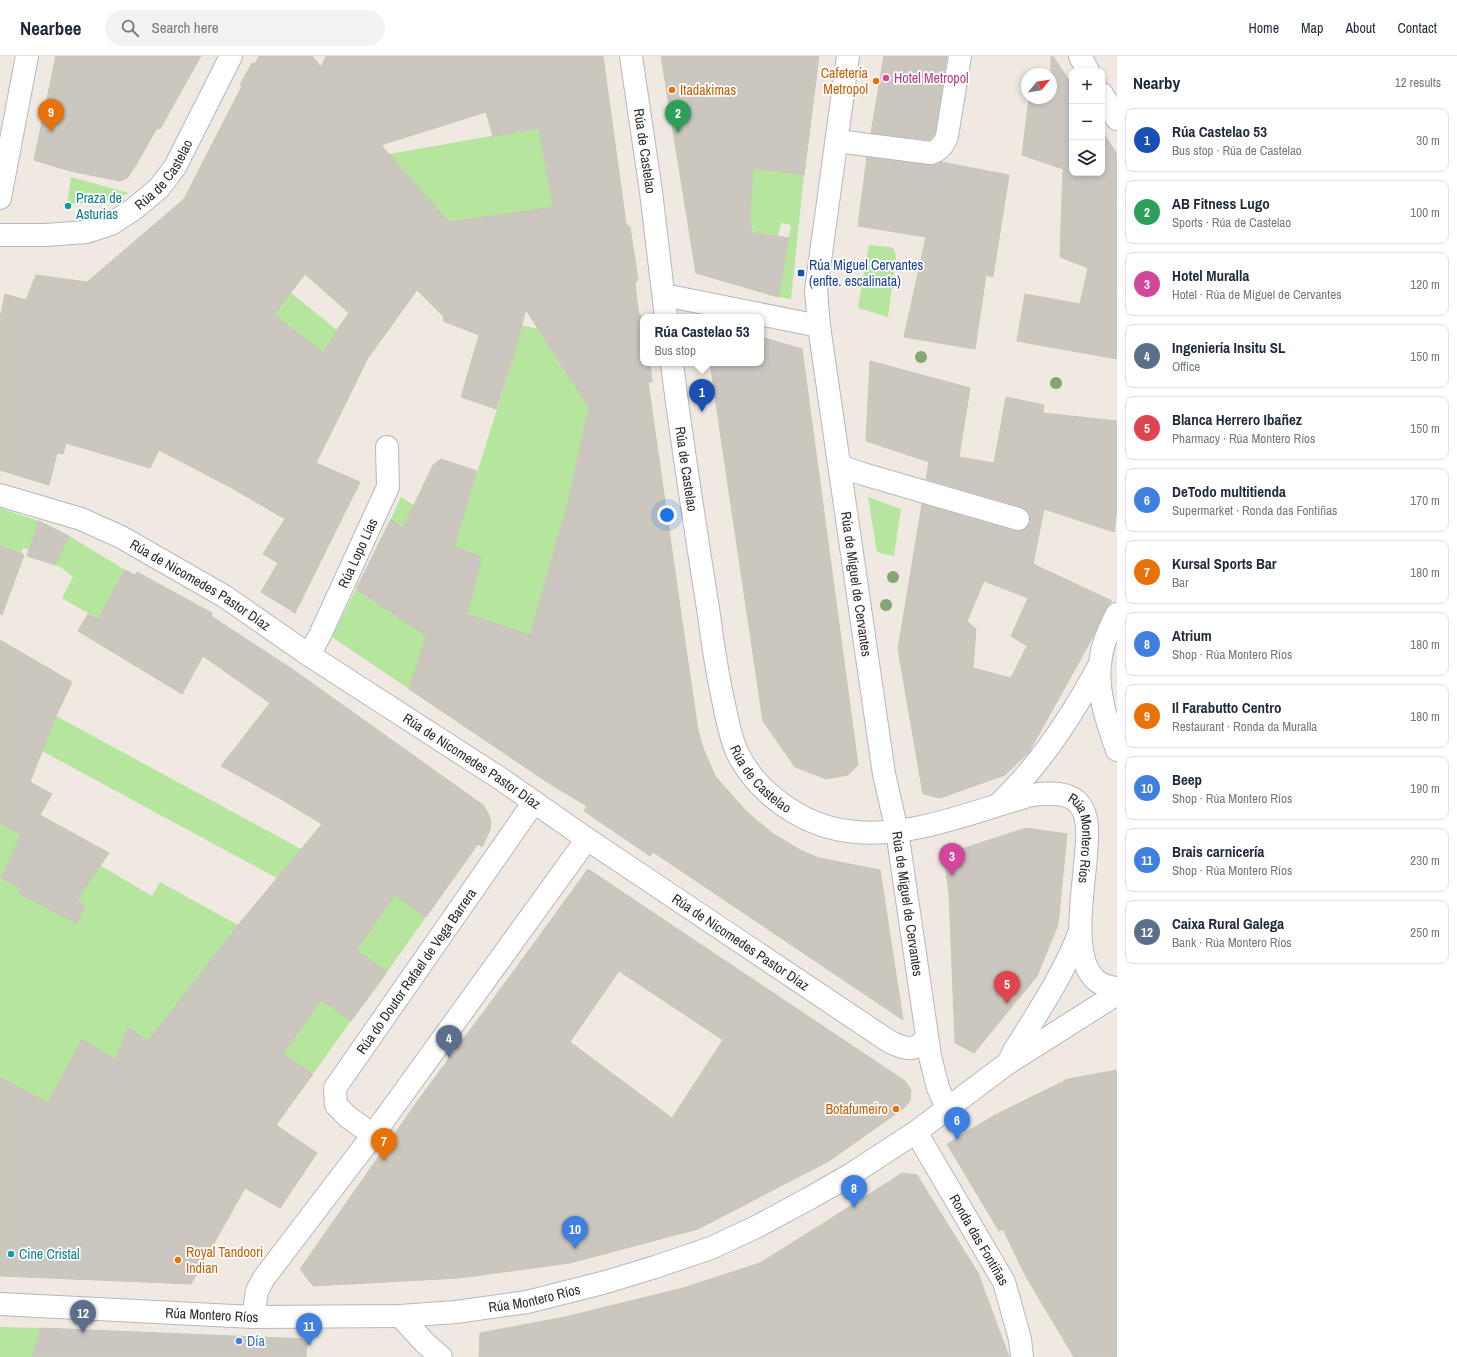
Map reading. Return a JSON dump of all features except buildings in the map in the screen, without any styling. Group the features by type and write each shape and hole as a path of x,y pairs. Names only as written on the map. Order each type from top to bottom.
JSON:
{"street":[{"path":"0,198 27,56"},
{"name":"Rúa de Castelao","path":"0,235 46,235 86,232 111,224 134,209 159,188 175,167 231,56"},
{"name":"Rúa de Castelao","path":"631,56 666,314"},
{"name":"Rúa de Miguel de Cervantes","path":"848,56 816,290 819,326 884,774 897,831 927,1038 938,1088 947,1108"},
{"path":"837,141 931,153 937,151 945,143 947,136 960,56"},
{"path":"1080,56 1086,68"},
{"path":"1105,99 1117,119"},
{"path":"664,295 759,314"},
{"path":"764,315 819,326"},
{"name":"Rúa de Castelao","path":"672,366 677,408 718,677 731,736 738,753 752,776 769,793 783,804 801,816 829,828 845,831 868,832 897,831 938,822 1000,803 1038,762 1084,693 1099,666"},
{"name":"Rúa Lopo Lías","path":"309,655 320,636 388,487 387,447"},
{"path":"840,466 1018,519"},
{"name":"Rúa de Nicomedes Pastor Díaz","path":"0,495 82,519 121,537 224,596 309,655 534,802 890,1042 910,1048 919,1046 927,1038"},
{"path":"1117,614 1105,641 1099,666 1104,708 1117,750"},
{"name":"Rúa Montero Ríos","path":"1000,803 1032,794 1049,793 1071,798 1080,804 1085,814 1087,825 1080,931 1084,961 1093,978 1101,984 1117,988"},
{"name":"Rúa do Doutor Rafael de Vega Barrera","path":"372,1135 348,1117 336,1105 335,1088 534,802"},
{"path":"253,1317 257,1291 264,1278 372,1135 587,839"},
{"name":"Rúa Montero Ríos","path":"1008,1063 1059,977 1073,950 1080,931"},
{"name":"Rúa Montero Ríos","path":"0,1304 253,1317 400,1316 456,1312 527,1302 606,1282 711,1248 756,1227 810,1198 850,1175 916,1132 1008,1063 1117,994"},
{"name":"Ronda das Fontiñas","path":"916,1132 1004,1282 1020,1339 1022,1357"},
{"path":"400,1316 425,1343 441,1357"}],"green space":[{"path":"611,115 622,198 449,222 389,154"},
{"path":"752,168 804,175 791,299 778,297 791,225 781,223 778,236 751,231 750,206"},
{"path":"71,177 129,193 106,200 67,204"},
{"path":"869,245 890,247 894,249 896,256 888,317 858,308"},
{"path":"291,293 337,330 324,353 274,315"},
{"path":"521,325 539,329 589,408 568,502 530,635 467,614 482,557 454,547 409,689 332,637 356,589 406,622 444,555 391,519 401,497 458,534 507,377"},
{"path":"868,497 901,509 894,556 877,552"},
{"path":"0,508 39,521 29,550 23,548 21,554 0,547"},
{"path":"69,536 125,570 98,619 62,598 73,577 62,568 55,565"},
{"path":"56,716 301,849 277,878 42,751"},
{"path":"0,823 78,869 91,860 152,896 160,882 238,925 148,1041 128,1027 116,1060 82,1039 48,1103 0,1077","holes":["9,863 85,905 77,924 18,893 21,888 1,878"]},
{"path":"395,895 426,917 387,972 356,950"},
{"path":"321,1000 351,1021 313,1074 283,1054"},
{"path":"0,1327 41,1328 32,1357 0,1357"}],"place":[{"name":"Hotel Metropol","path":"886,78"},
{"name":"Cafetería Metropol","path":"876,81"},
{"name":"Itadakimas","path":"672,90"},
{"name":"Il Farabutto Centro","path":"51,132"},
{"name":"AB Fitness Lugo","path":"678,133"},
{"name":"Praza de Asturias","path":"68,206"},
{"name":"Rúa Miguel Cervantes (enfte. escalinata)","path":"801,273"},
{"name":"Rúa Castelao 53","path":"702,412"},
{"name":"Hotel Muralla","path":"952,876"},
{"name":"Blanca Herrero Ibañez","path":"1007,1004"},
{"name":"Ingeniería Insitu SL","path":"449,1058"},
{"name":"Botafumeiro","path":"896,1109"},
{"name":"DeTodo multitienda","path":"957,1140"},
{"name":"Kursal Sports Bar","path":"384,1161"},
{"name":"Atrium","path":"854,1208"},
{"name":"Beep","path":"575,1249"},
{"name":"Cine Cristal","path":"11,1254"},
{"name":"Royal Tandoori Indian","path":"178,1260"},
{"name":"Caixa Rural Galega","path":"83,1333"},
{"name":"Día","path":"239,1341"},
{"name":"Brais carnicería","path":"309,1346"}]}
